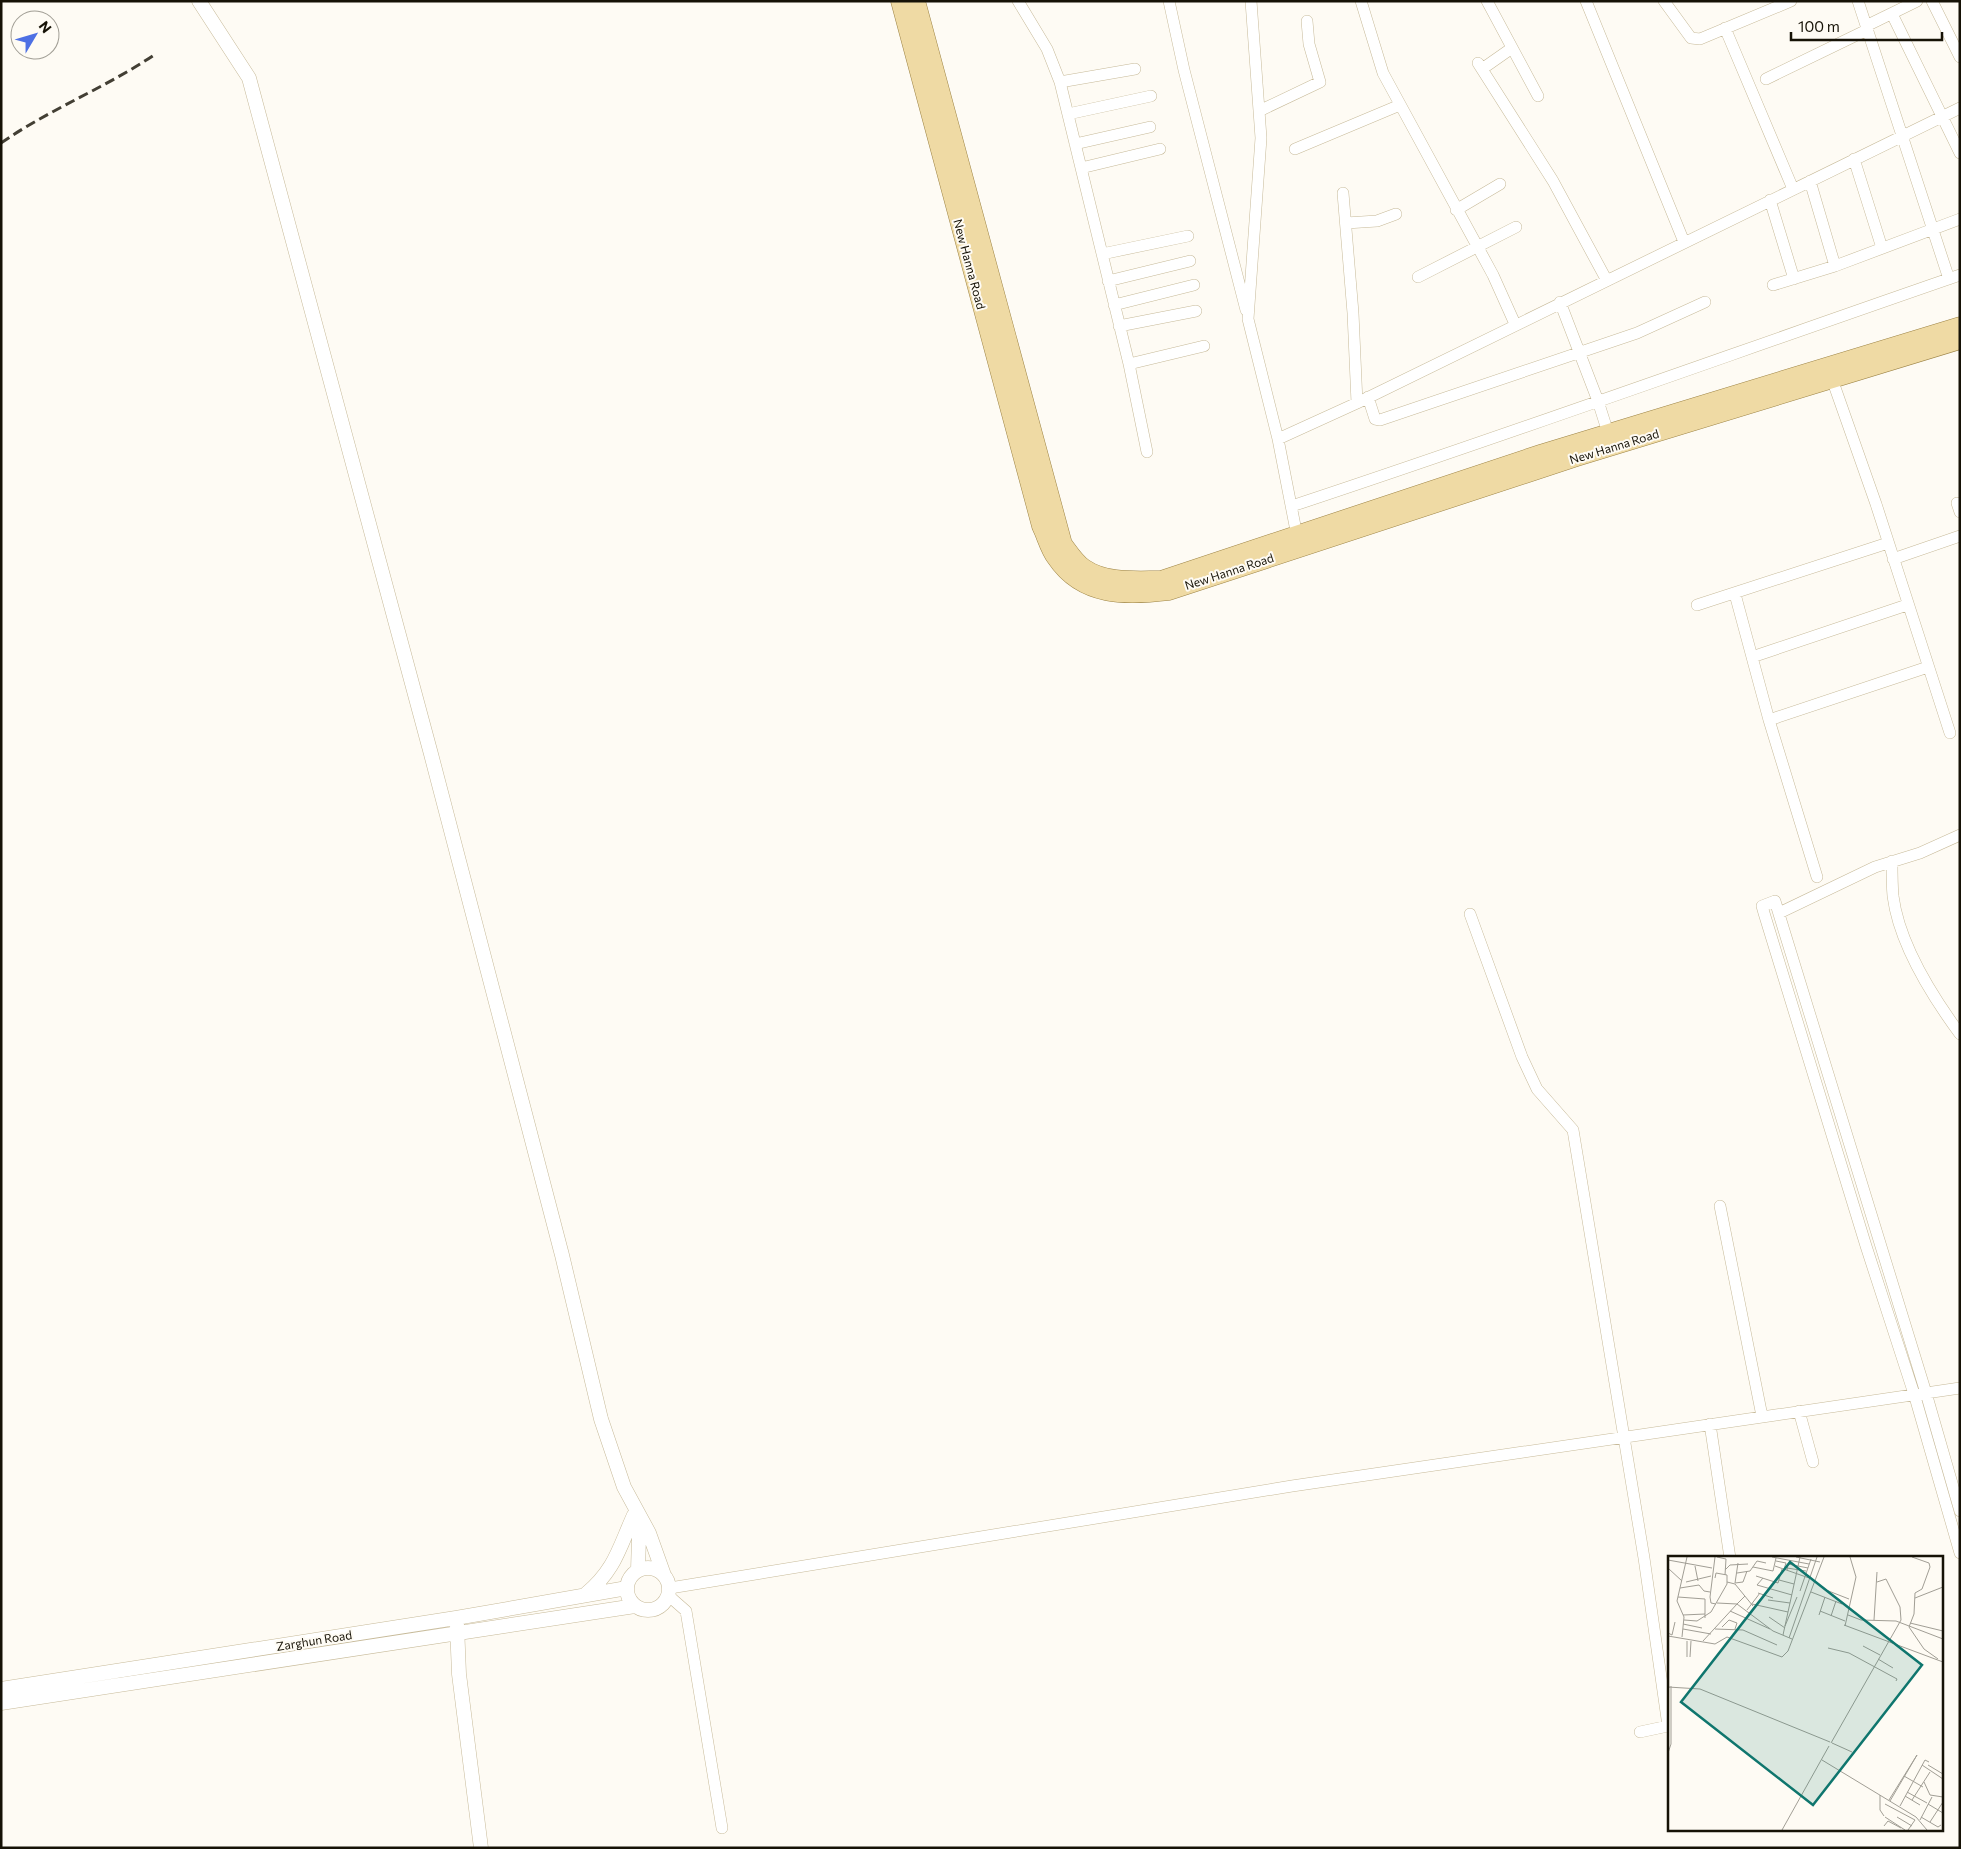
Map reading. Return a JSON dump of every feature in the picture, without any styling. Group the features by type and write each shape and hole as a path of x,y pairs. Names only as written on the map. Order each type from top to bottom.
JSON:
{"main road":[{"name":"New Hanna Road","path":"900,1 1041,526 1056,558 1077,581 1101,590 1133,595 1169,591 1298,542 1960,326"},
{"name":"New Hanna Road","path":"916,1 1063,544 1083,568 1104,577 1128,581 1160,580 1298,542"},
{"name":"New Hanna Road","path":"1610,440 1832,379 1960,340"}],"street":[{"path":"199,1 249,78 431,754 562,1255 602,1419 634,1510 639,1536 638,1570"},
{"path":"1018,1 1048,49 1060,82 1129,364 1147,452"},
{"path":"1168,1 1278,439 1298,542"},
{"path":"1248,319 1261,138 1252,1"},
{"path":"1361,1 1383,73 1477,247 1515,324"},
{"path":"1487,1 1538,96"},
{"path":"1586,1 1684,242"},
{"path":"1664,1 1691,38 1700,39 1791,1"},
{"path":"1292,506 1489,441 1954,277 1932,229 1858,1"},
{"path":"1766,79 1917,1"},
{"path":"1932,1 1960,57"},
{"path":"1892,14 1960,153"},
{"path":"1259,111 1320,82 1308,44 1307,21"},
{"path":"1725,28 1793,189"},
{"path":"1512,48 1480,66 1553,181 1606,279"},
{"path":"1060,82 1135,69"},
{"path":"1068,114 1151,96"},
{"path":"1296,149 1400,105"},
{"path":"1278,439 1357,403 1606,279 1960,108"},
{"path":"1076,144 1150,127"},
{"path":"1081,168 1160,149"},
{"path":"1854,159 1882,248"},
{"path":"1810,181 1835,266"},
{"path":"1456,210 1500,184"},
{"path":"1343,193 1353,314 1357,403"},
{"path":"1770,200 1794,279"},
{"path":"1346,224 1376,221 1396,214"},
{"path":"1773,285 1835,266 1960,219"},
{"path":"1418,277 1516,227"},
{"path":"1102,254 1188,236"},
{"path":"1108,281 1190,261"},
{"path":"1114,304 1194,285"},
{"path":"1560,302 1598,401 1610,440"},
{"path":"1368,397 1376,419 1380,420 1580,353 1659,324 1705,302"},
{"path":"1119,326 1196,310"},
{"path":"1129,364 1204,346"},
{"path":"1832,379 1950,733"},
{"path":"1893,559 1960,536"},
{"path":"1697,605 1888,543"},
{"path":"1735,594 1769,720 1817,877"},
{"path":"1752,657 1907,605"},
{"path":"1769,720 1928,667"},
{"path":"1779,913 1874,867 1920,853 1960,835"},
{"path":"1892,861 1893,895 1897,914 1914,958 1942,1009 1960,1034"},
{"path":"1960,1511 1926,1393 1779,913 1775,902 1762,906 1866,1246 1914,1395 1960,1553"},
{"path":"1470,914 1522,1057 1537,1089 1573,1130 1591,1226 1644,1558 1668,1726 1640,1732"},
{"path":"1720,1206 1762,1416"},
{"path":"668,1586 1292,1486 1960,1388"},
{"path":"1799,1411 1813,1462"},
{"path":"1710,1424 1730,1556"},
{"path":"634,1510 649,1533 668,1586 666,1602 655,1610 641,1610 635,1606 627,1595 628,1581 638,1570 652,1568 668,1586 686,1611 722,1828"},
{"path":"585,1594 609,1572 618,1556 634,1510"},
{"name":"Zarghun Road","path":"1,1689 456,1618 627,1588"},
{"path":"1,1703 635,1606"},
{"path":"456,1618 459,1674 481,1848"}],"railway":[{"path":"1,143 154,55"}]}
